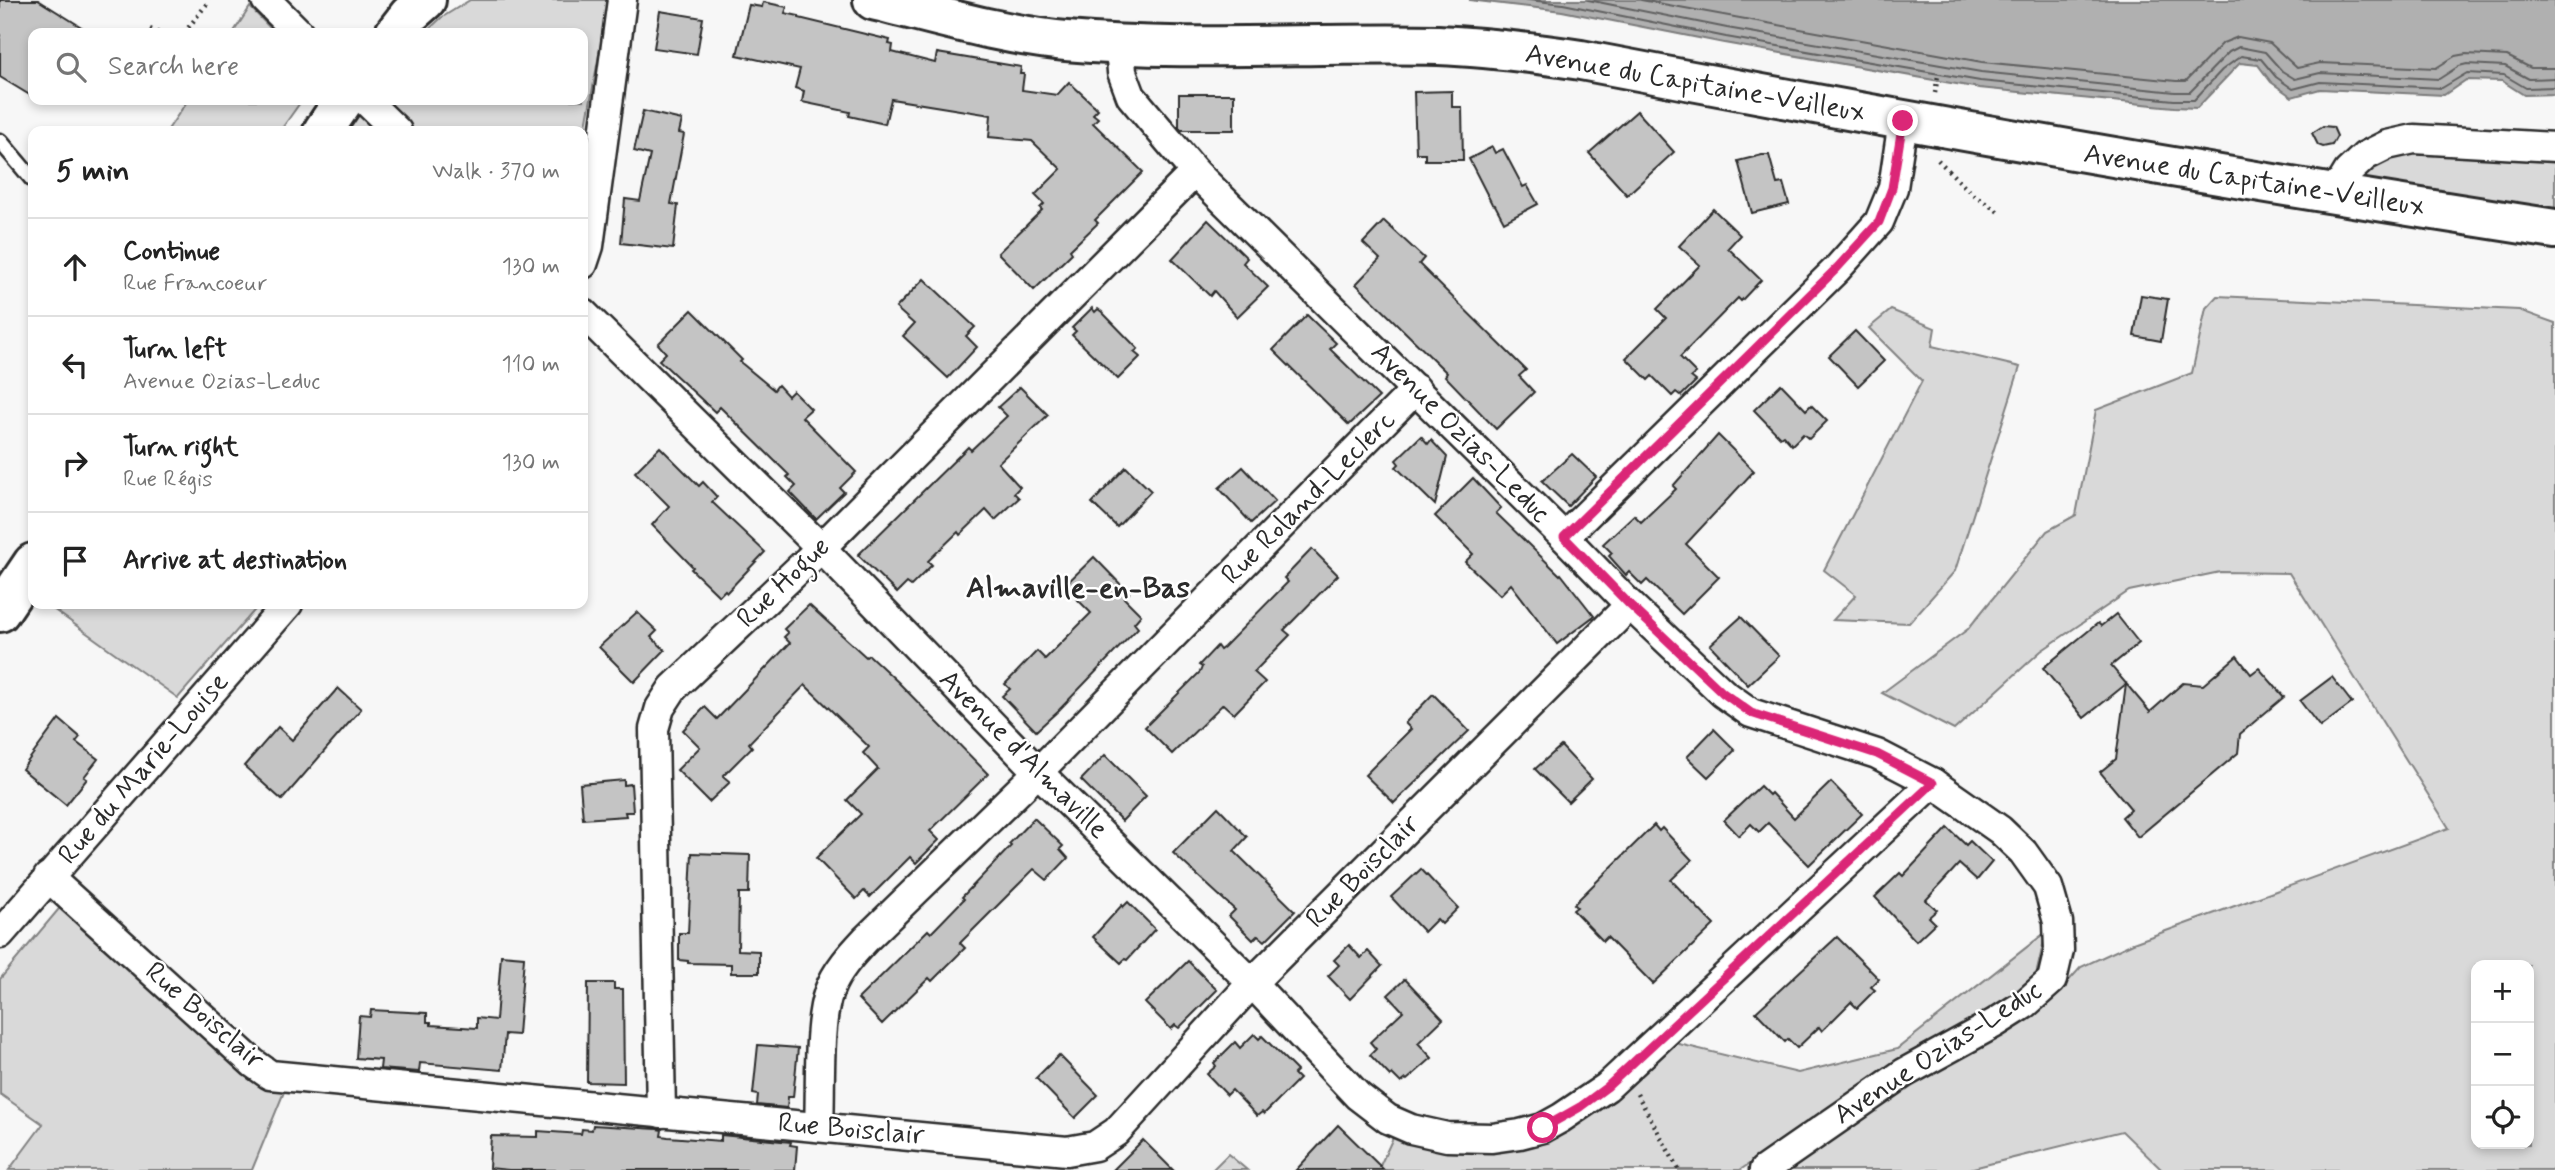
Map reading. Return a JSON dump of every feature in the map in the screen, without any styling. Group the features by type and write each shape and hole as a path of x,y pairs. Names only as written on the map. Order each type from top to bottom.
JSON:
{"street":[{"path":"266,0 294,28"},
{"path":"399,28 426,0"},
{"path":"588,249 622,0"},
{"name":"Avenue du Capitaine-Veilleux","path":"873,0 1031,37 1208,48 1439,45 1526,52 1903,121 2334,195 2555,229"},
{"name":"Avenue Ozias-Leduc","path":"1120,44 1122,72 1131,96 1195,172 1416,389 1630,605 1723,693 1751,713 1877,754 1933,783 2000,830 2023,852 2048,887 2058,922 2059,950 2052,980 2025,1004 1904,1073 1764,1170"},
{"path":"326,126 341,105"},
{"path":"370,105 392,126"},
{"path":"1564,537 1837,268 1879,222 1892,188 1903,121"},
{"path":"2334,195 2348,172 2365,156 2387,145 2414,139 2555,147"},
{"name":"Rue Hogue","path":"661,1113 654,729 660,708 673,688 821,548 1195,172"},
{"name":"Avenue d'Almaville","path":"588,318 821,548 1038,772 1252,983 1358,1096 1388,1119 1411,1129 1447,1137 1492,1138 1520,1135 1543,1128 1561,1118 1607,1087 1625,1071 1933,783"},
{"name":"Rue Roland-Leclerc","path":"819,1126 823,1020 829,991 845,963 866,939 1038,772 1416,389"},
{"name":"Rue Boisclair","path":"48,877 253,1063 270,1075 1067,1151 1095,1146 1115,1132 1252,983 1630,605"},
{"name":"Rue du Marie-Louise","path":"0,934 284,609"}],"lane":[{"path":"0,141 28,174"}],"path":[{"path":"188,28 210,0"},
{"path":"1625,1071 1679,1170"}],"shaded area":[{"path":"470,0 609,0 586,126 348,126 362,105 588,105 588,28 430,28"},
{"path":"250,7 270,28 236,28"},
{"path":"185,105 298,105 284,126 170,126"},
{"path":"2387,145 2555,147 2555,229 2334,195"},
{"path":"2217,296 2519,310 2555,323 2555,1170 2162,1170 2122,1131 1965,1170 1791,1170 1904,1085 2042,1003 2065,985 2081,967 2133,943 2449,828 2289,573 2220,572 2129,591 2041,651 1954,730 1882,693 1968,629 2047,531 2076,515 2096,410 2192,373 2206,308"},
{"path":"1891,310 1935,328 1932,346 2020,367 1955,571 1909,623 1833,620 1856,595 1824,570 1922,381 1869,328"},
{"path":"53,609 256,609 178,698"},
{"path":"63,904 237,1068 284,1092 252,1170 9,1170 43,1124 0,1094 0,979"},
{"path":"2046,932 2036,975 2028,988 1854,1094 1740,1170 1378,1170 1397,1129 1508,1142 1671,1042 1798,1073 1897,1049"},
{"path":"1228,1154 1247,1170 1212,1170"}],"water":[{"path":"1469,0 2555,0 2555,94 2524,95 2502,81 2466,80 2444,95 2320,89 2292,97 2271,82 2258,65 2240,63 2197,108 2174,107 1979,88 1562,11"}],"building":[{"path":"0,0 38,0 83,28 28,28 28,94 0,77"},
{"path":"763,2 787,7 785,13 799,18 890,40 889,44 893,45 892,52 935,63 937,53 1021,67 1020,74 1024,74 1022,90 1057,95 1069,82 1098,109 1093,114 1098,118 1093,123 1143,172 1095,220 1098,223 1070,250 1072,253 1034,290 998,253 1042,210 1040,208 1044,204 1035,195 1061,169 1032,141 989,137 991,115 891,99 885,124 849,116 850,112 802,102 804,91 795,88 800,69 737,55 749,5 762,7"},
{"path":"660,11 703,18 697,54 654,48"},
{"path":"1452,91 1452,107 1462,107 1463,160 1425,160 1425,153 1416,153 1414,92"},
{"path":"1179,94 1234,94 1234,130 1182,130 1179,127"},
{"path":"643,111 682,120 679,133 684,134 671,204 678,205 673,249 621,243 625,199 640,201 650,155 634,151"},
{"path":"1637,111 1674,152 1627,195 1589,153"},
{"path":"2323,126 2333,127 2337,136 2332,145 2318,145 2312,133"},
{"path":"1492,147 1495,153 1503,149 1523,187 1527,185 1538,204 1504,222 1469,159"},
{"path":"1769,155 1777,184 1783,183 1789,204 1752,213 1738,161"},
{"path":"1713,209 1740,235 1728,248 1761,280 1741,301 1738,298 1680,357 1696,373 1691,377 1696,381 1681,396 1676,392 1672,396 1652,376 1648,380 1626,358 1666,318 1657,309 1700,265 1679,246"},
{"path":"1208,220 1247,258 1243,263 1268,287 1237,317 1214,291 1210,296 1172,259"},
{"path":"1384,221 1424,258 1419,264 1526,370 1519,376 1534,392 1496,429 1445,376 1447,373 1356,284 1380,259 1363,243"},
{"path":"924,279 975,327 966,336 977,347 948,378 903,336 914,324 896,308"},
{"path":"2141,295 2168,299 2161,341 2134,336"},
{"path":"1092,308 1095,312 1098,309 1102,312 1138,349 1134,352 1140,357 1118,379 1072,335 1076,331 1072,328"},
{"path":"692,310 742,360 740,362 774,390 778,385 788,396 793,391 811,409 802,417 856,472 840,488 844,492 816,519 790,492 796,486 787,477 789,475 720,407 715,412 659,360 666,353 658,344"},
{"path":"1307,315 1336,343 1330,349 1379,397 1349,425 1273,350"},
{"path":"1855,331 1884,361 1858,386 1829,356"},
{"path":"1781,384 1806,410 1811,405 1827,421 1809,439 1803,434 1792,445 1783,435 1780,437 1754,410"},
{"path":"1020,387 1048,415 998,463 1020,487 1014,493 1019,498 995,520 986,510 928,561 932,565 911,586 907,583 897,593 858,555 968,447 971,450 1007,416 998,407"},
{"path":"1718,435 1754,471 1686,544 1719,577 1682,614 1647,580 1642,585 1629,572 1626,575 1609,556 1612,553 1603,544 1634,515 1641,522 1676,489 1673,486"},
{"path":"1421,436 1428,444 1431,440 1447,457 1435,505 1396,467 1399,464 1396,460"},
{"path":"660,447 699,486 703,482 717,497 712,502 765,552 727,592 725,590 719,596 652,525 669,506 635,472"},
{"path":"1572,454 1596,477 1568,506 1542,481"},
{"path":"1126,467 1151,491 1117,527 1092,503"},
{"path":"1243,467 1275,501 1251,523 1219,488"},
{"path":"1473,478 1501,508 1496,513 1561,574 1594,616 1557,644 1511,584 1500,595 1465,562 1473,554 1435,516"},
{"path":"1312,549 1338,575 1284,630 1290,635 1254,672 1265,682 1234,714 1223,704 1172,754 1145,727 1200,672 1202,667 1199,665 1217,646 1220,650 1224,647 1288,582 1284,578"},
{"path":"1094,557 1129,593 1124,598 1141,615 1134,623 1138,628 1036,731 1002,696 1010,689 1005,684 1037,651 1045,659 1091,613 1064,586"},
{"path":"809,605 898,682 988,774 930,831 939,840 916,863 910,857 870,897 864,891 856,899 816,858 861,814 847,800 878,769 863,753 869,747 805,685 749,743 752,747 723,776 730,782 709,802 677,770 700,747 683,730 705,707 717,719 790,643 784,637 788,633 784,629"},
{"path":"637,612 657,631 651,637 665,650 634,682 599,647"},
{"path":"2116,614 2139,643 2111,666 2150,712 2183,683 2203,685 2237,656 2251,674 2259,668 2284,697 2240,734 2238,753 2138,837 2122,817 2131,809 2100,772 2116,759 2126,684 2084,718 2043,668 2098,623 2101,626"},
{"path":"1741,617 1779,656 1748,685 1710,645"},
{"path":"2332,677 2352,703 2320,727 2300,701"},
{"path":"338,688 361,709 282,800 244,766 278,727 292,740"},
{"path":"1433,694 1469,731 1394,803 1365,775 1411,729 1405,723"},
{"path":"59,719 80,737 76,742 98,759 84,777 87,779 66,805 22,769"},
{"path":"1714,729 1735,750 1708,777 1687,757"},
{"path":"1561,746 1592,779 1568,802 1535,769"},
{"path":"1105,755 1146,796 1122,821 1081,780"},
{"path":"624,780 624,785 631,784 633,812 625,812 626,816 583,819 580,784"},
{"path":"1831,782 1862,814 1809,865 1768,823 1759,832 1751,824 1739,836 1724,820 1760,786 1769,795 1771,793 1794,818"},
{"path":"1218,807 1247,837 1234,851 1295,911 1265,941 1258,935 1253,940 1229,916 1235,910 1173,853"},
{"path":"1034,818 1063,846 1060,849 1068,858 1047,880 1034,869 960,943 965,948 932,981 929,978 882,1024 858,999 928,930 931,933"},
{"path":"1654,825 1659,831 1662,828 1692,860 1671,880 1714,925 1653,984 1607,937 1603,941 1573,910 1577,907 1574,904"},
{"path":"1948,828 1966,845 1970,841 1992,862 1977,880 1959,864 1926,900 1937,910 1929,917 1935,923 1916,941 1875,897 1900,873 1903,876"},
{"path":"692,853 750,855 749,893 739,893 738,950 759,951 759,973 731,973 731,964 688,963 679,960 679,933 688,933"},
{"path":"1421,869 1458,908 1442,924 1437,919 1424,932 1391,897"},
{"path":"1128,902 1155,929 1127,960 1121,963 1093,937 1122,905 1123,907"},
{"path":"1837,937 1879,979 1871,987 1875,990 1857,1008 1851,1002 1822,1031 1819,1027 1797,1048 1788,1039 1785,1042 1756,1012"},
{"path":"1349,945 1361,958 1368,951 1382,966 1350,999 1328,976 1339,965 1334,960"},
{"path":"501,955 524,957 518,1035 505,1034 502,1070 420,1063 419,1072 380,1069 381,1060 356,1058 359,1016 370,1017 371,1010 427,1013 427,1022 431,1022 431,1025 477,1028 477,1018 496,1020"},
{"path":"1188,961 1217,990 1179,1028 1175,1025 1171,1029 1145,1003"},
{"path":"1405,979 1443,1019 1418,1043 1432,1058 1401,1083 1392,1074 1390,1076 1370,1055 1376,1049 1370,1042 1403,1011 1388,995"},
{"path":"588,983 614,983 614,989 623,989 624,1083 587,1082"},
{"path":"1254,1034 1259,1039 1262,1036 1297,1071 1294,1074 1299,1079 1264,1114 1262,1112 1257,1116 1232,1090 1227,1095 1207,1074 1235,1042 1240,1048"},
{"path":"758,1045 798,1048 793,1097 788,1097 787,1108 757,1105 758,1095 753,1094"},
{"path":"1059,1055 1098,1095 1075,1118 1036,1078"},
{"path":"593,1125 657,1129 662,1130 661,1136 668,1137 721,1141 721,1135 791,1142 790,1145 797,1146 795,1170 489,1168 491,1136 538,1137 538,1131 581,1134 582,1129 592,1130"},
{"path":"1338,1125 1384,1170 1296,1170"},
{"path":"1143,1140 1173,1170 1113,1170"}],"district":[{"name":"Almaville-en-Bas","path":"1078,588"}],"route":[{"path":"1543,1128 1580,1107 1607,1087 1933,783 1877,754 1751,713 1723,693 1630,605 1564,537 1837,268 1879,222 1892,188 1903,121"}]}
